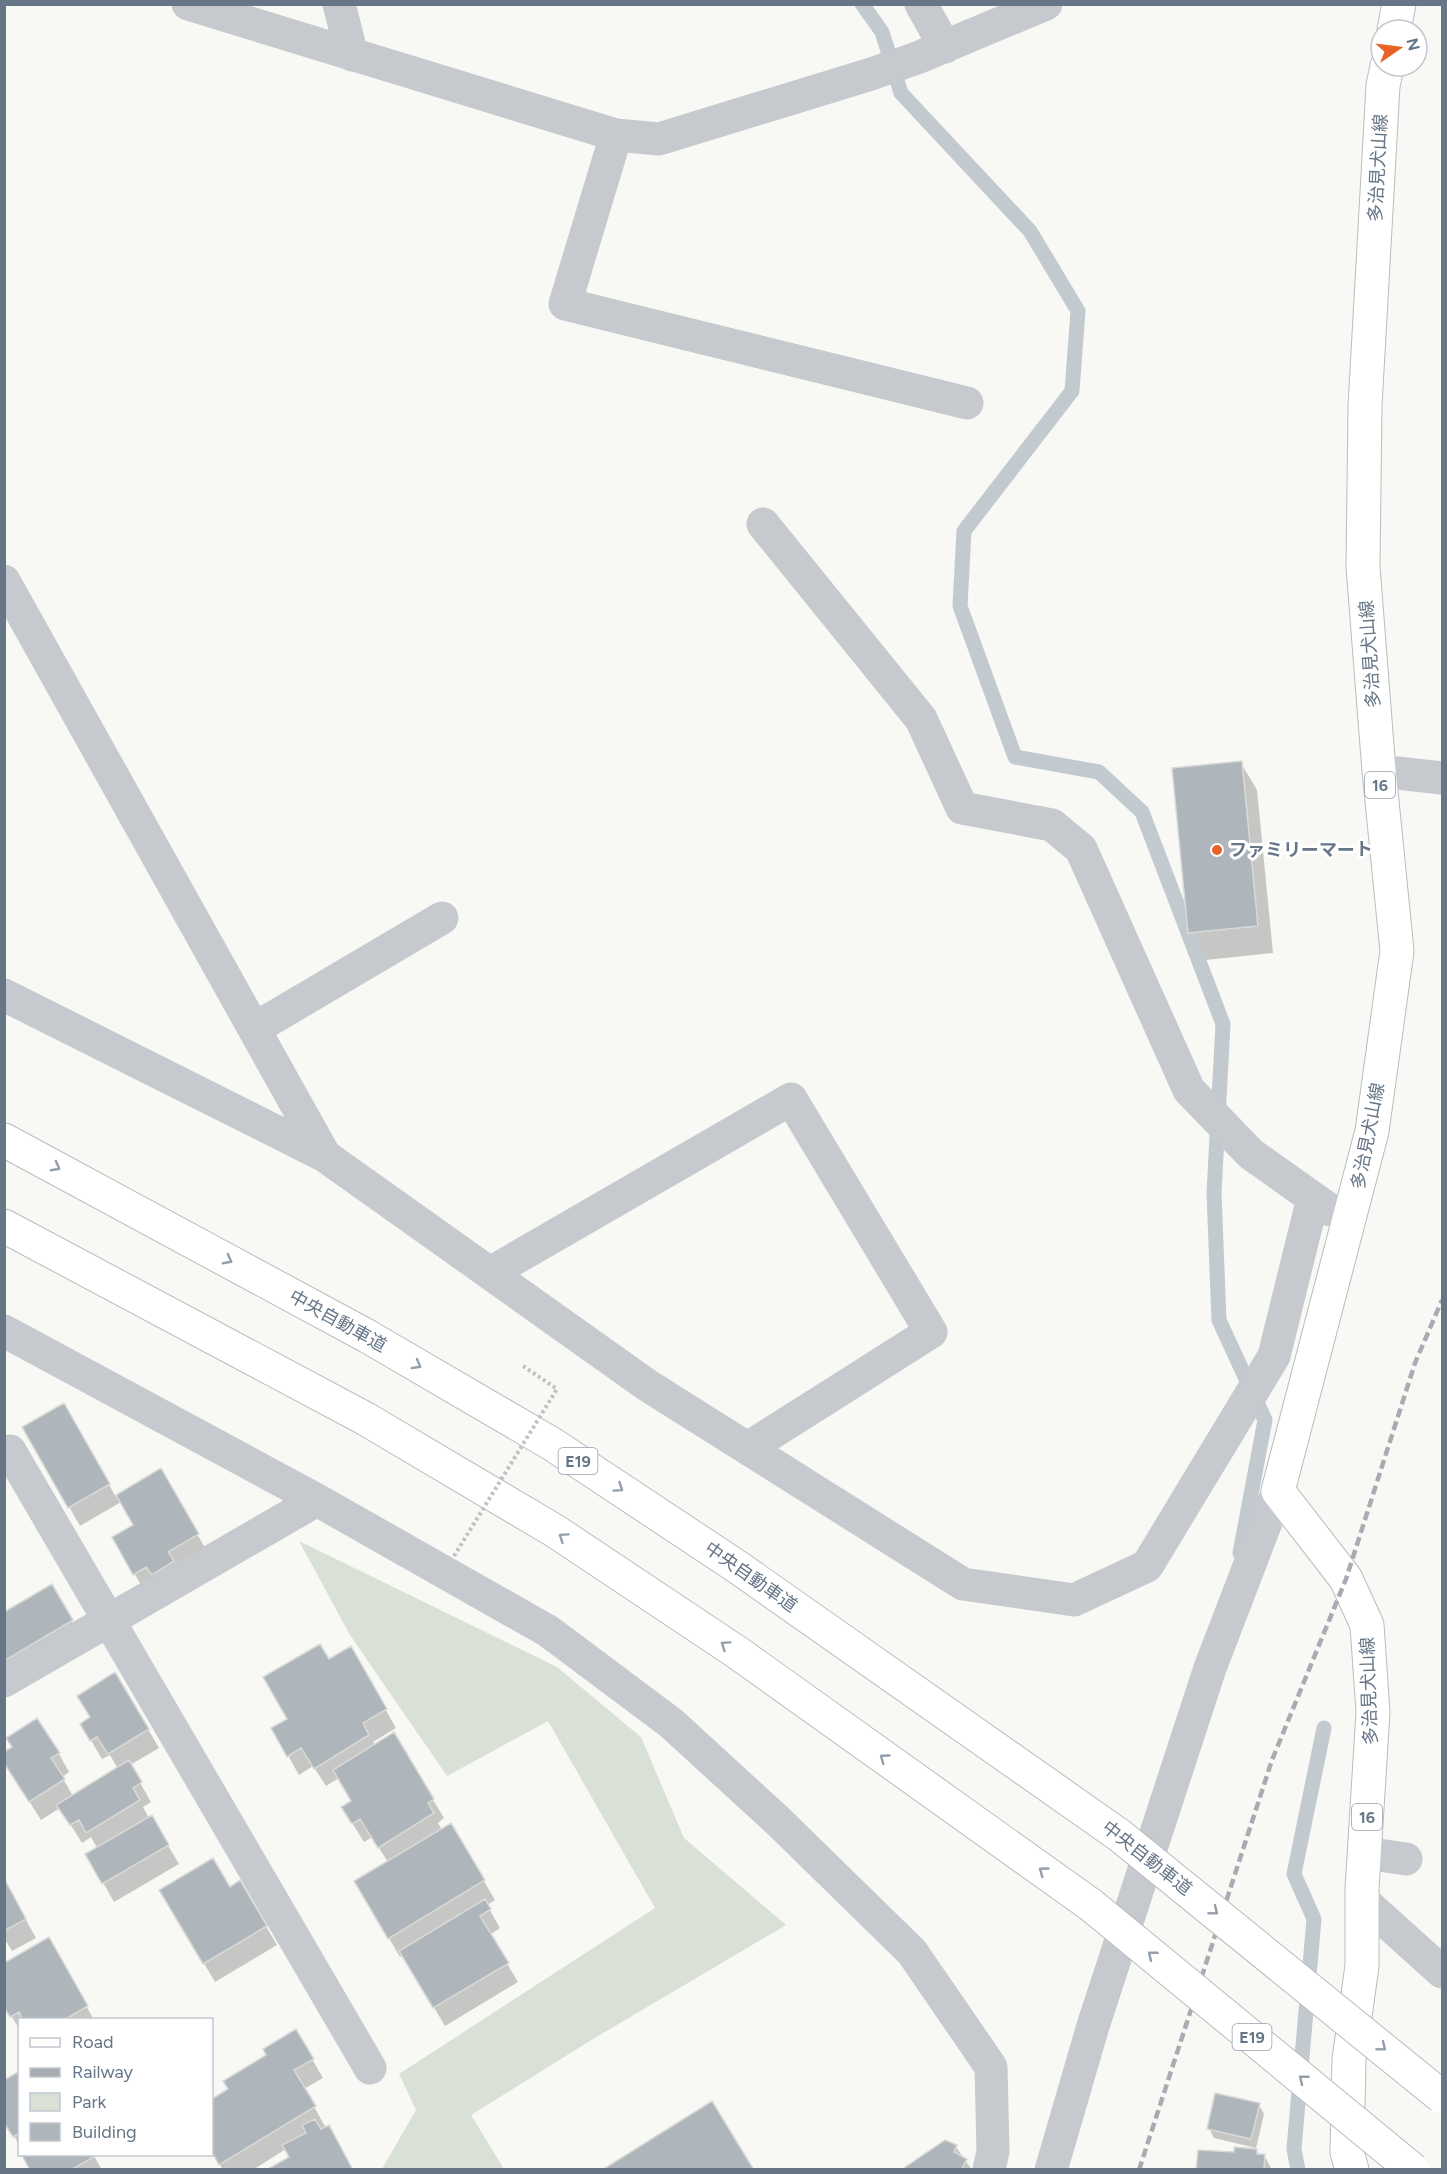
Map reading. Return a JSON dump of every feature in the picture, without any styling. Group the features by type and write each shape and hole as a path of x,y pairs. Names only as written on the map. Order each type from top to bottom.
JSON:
{"main road":[{"name":"多治見犬山線","path":"1352,2169 1347,2152 1348,2059 1362,1966 1362,1900 1372,1712 1367,1624 1346,1579 1278,1491 1372,1131 1397,951 1379,771 1363,567 1365,406 1382,98 1385,78"},
{"name":"中央自動車道","path":"4,1140 367,1336 552,1444 736,1566 1119,1835 1443,2097"},
{"name":"E19","path":"4,1226 366,1419 555,1532 738,1653 1091,1905 1413,2169"}],"street":[{"path":"188,4 616,135 659,139 868,75 931,52 1046,4"},
{"path":"339,4 352,55"},
{"path":"921,4 931,52"},
{"path":"616,135 565,304 967,403"},
{"path":"763,524 921,719 962,808 1052,825 1081,849 1189,1090 1251,1154 1349,1223"},
{"path":"4,581 325,1156"},
{"path":"1379,771 1443,778"},
{"path":"254,1029 442,918"},
{"path":"4,996 325,1156 647,1384 963,1584 1074,1600 1147,1566 1274,1356 1313,1198"},
{"path":"490,1273 791,1099 931,1332 747,1448"},
{"path":"4,1331 317,1500 548,1630 670,1722 777,1821 912,1952 991,2067 993,2151 989,2169"},
{"path":"10,1451 370,2068"},
{"path":"1051,2169 1093,2026 1209,1668 1278,1491"},
{"path":"4,1681 317,1500"},
{"path":"1365,1853 1406,1858"},
{"path":"1362,1900 1443,1972"}],"path":[{"path":"454,1556 558,1389 523,1366"}],"green space":[{"path":"299,1541 557,1667 641,1737 684,1838 786,1925 593,2039 471,2115 504,2169 382,2169 416,2110 399,2074 655,1908 548,1721 447,1776 350,1635"}],"building":[{"path":"1242,761 1258,926 1188,933 1172,768"},
{"path":"64,1403 110,1484 68,1508 22,1427"},
{"path":"161,1468 199,1534 168,1552 174,1561 152,1575 146,1567 133,1575 112,1537 133,1525 116,1495"},
{"path":"52,1584 73,1620 4,1661 4,1612"},
{"path":"320,1644 329,1659 351,1646 387,1709 363,1723 369,1735 314,1769 301,1748 287,1757 271,1728 287,1719 263,1677"},
{"path":"115,1672 149,1729 108,1754 97,1737 90,1741 80,1724 90,1717 77,1696"},
{"path":"37,1718 60,1753 51,1758 65,1779 29,1802 4,1763 4,1752 12,1747 6,1738"},
{"path":"394,1732 434,1799 428,1803 434,1813 378,1848 360,1819 352,1824 341,1807 351,1801 333,1770"},
{"path":"129,1760 142,1782 133,1788 140,1800 86,1833 79,1820 70,1825 56,1805"},
{"path":"152,1815 169,1845 102,1884 85,1854"},
{"path":"451,1823 485,1880 388,1939 354,1881"},
{"path":"213,1858 230,1887 240,1880 267,1926 203,1964 159,1890"},
{"path":"4,1878 26,1919 4,1931"},
{"path":"485,1899 491,1909 480,1916 509,1963 433,2008 399,1951"},
{"path":"49,1937 88,2006 67,2018 22,2018 19,2012 10,2017 4,2007 4,1963"},
{"path":"296,2029 314,2059 294,2070 316,2106 219,2165 213,2154 213,2098 228,2089 223,2081 266,2055 263,2049"},
{"path":"18,2072 18,2134 13,2137 4,2123 4,2080"},
{"path":"1215,2093 1260,2103 1251,2139 1207,2129"},
{"path":"712,2101 754,2170 602,2170"},
{"path":"315,2119 321,2129 329,2125 353,2170 266,2170 289,2157 282,2145 306,2133 302,2125"},
{"path":"945,2140 957,2145 954,2152 967,2159 961,2170 901,2170"},
{"path":"1234,2147 1257,2149 1257,2154 1265,2154 1264,2170 1196,2170 1198,2150 1234,2152"},
{"path":"22,2156 95,2156 71,2170 30,2170"}],"waterway":[{"path":"862,4 882,32 901,93 1030,231 1078,311 1072,391 964,531 960,606 1015,757 1099,772 1142,812 1223,1024 1214,1193 1219,1320 1265,1420 1240,1553"},
{"path":"1298,2170 1294,2149 1314,1919 1294,1874 1324,1728"}],"railway":[{"path":"1139,2170 1272,1760 1346,1579 1415,1363 1442,1300"}],"place":[{"name":"ファミリーマート","path":"1217,850"}]}
